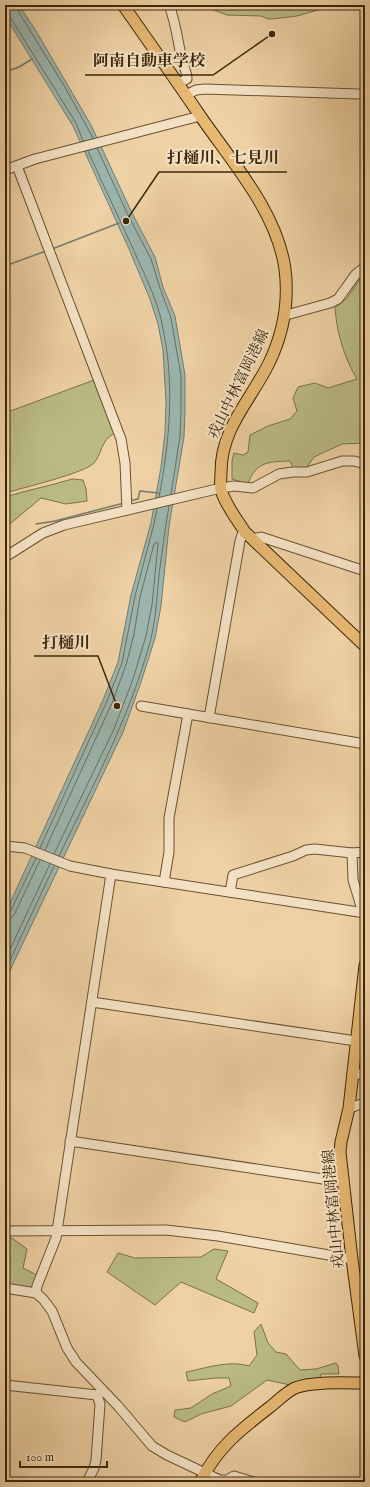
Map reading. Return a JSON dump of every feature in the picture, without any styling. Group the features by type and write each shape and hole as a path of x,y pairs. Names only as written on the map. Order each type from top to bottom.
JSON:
{"main road":[{"name":"戎山中林富岡港線","path":"123,5 242,176 272,226 280,246 285,269 285,314 280,335 269,362 231,427 224,445 221,462 221,488 231,511 249,535 365,646"},
{"name":"戎山中林富岡港線","path":"365,964 348,1108 340,1152 352,1260 362,1311 365,1356"},
{"path":"202,1478 229,1440 294,1389 323,1384 365,1383"}],"street":[{"path":"169,5 182,62 187,73 187,79 178,84"},
{"path":"186,95 196,90 205,89 358,94"},
{"path":"5,170 35,159 200,116"},
{"path":"17,166 121,439 125,463 127,510"},
{"path":"285,314 290,314 338,300 356,274 365,267"},
{"path":"5,557 43,533 54,528 221,488 234,486 253,488 279,474 307,472 330,463 354,461 365,464"},
{"path":"209,718 242,535 261,537 365,571"},
{"path":"141,706 365,744"},
{"path":"164,882 169,852 169,818 188,714"},
{"path":"5,846 28,849 66,864 111,874 364,913 353,880 352,853"},
{"path":"230,892 233,875 293,856 306,850 315,849 352,853 365,852"},
{"path":"36,1294 37,1286 58,1231 70,1141 111,874"},
{"path":"92,1002 356,1041"},
{"path":"352,1075 365,1073"},
{"path":"348,1108 365,1103"},
{"path":"70,1141 343,1182"},
{"path":"5,1231 131,1229 166,1230 198,1233 352,1260"},
{"path":"5,1288 36,1294 43,1300 52,1311 67,1348 76,1362 100,1393 118,1406 152,1446 202,1478 227,1480 234,1476 254,1482"},
{"path":"5,1385 100,1393"},
{"path":"87,1482 96,1460 100,1393"}],"green space":[{"path":"203,5 215,5 234,10 267,5 327,5 318,10 297,16 268,19 261,16 227,15"},
{"path":"365,275 365,443 342,444 314,457 307,467 293,468 290,461 264,464 251,476 248,484 232,479 232,461 234,453 243,455 248,452 250,435 268,426 290,419 297,411 293,398 298,387 315,383 328,388 357,379 348,362 342,345 337,327 335,308 347,298 360,279"},
{"path":"94,380 115,433 104,443 94,463 66,476 5,493 5,413"},
{"path":"72,479 83,480 86,489 87,501 66,504 41,498 5,528 5,497"},
{"path":"12,1238 27,1249 23,1268 39,1276 32,1288 5,1284 5,1240"},
{"path":"214,1249 228,1251 216,1279 258,1303 254,1313 181,1282 155,1305 107,1272 118,1253 135,1258 201,1257"},
{"path":"261,1324 268,1343 276,1352 286,1354 300,1370 316,1369 336,1363 339,1374 321,1374 319,1381 295,1386 267,1380 231,1406 201,1414 185,1422 174,1417 175,1410 191,1408 212,1394 231,1386 229,1378 188,1381 186,1372 226,1364 241,1364 249,1366 257,1355 254,1332"}],"water":[{"path":"5,5 19,5 36,31 91,125 132,213 155,257 163,287 175,316 185,375 185,410 184,437 169,526 161,606 155,638 123,732 5,981 5,914 103,700 118,662 131,595 151,523 161,467 165,433 166,402 163,350 158,324 150,299 73,126 5,16"}],"waterway":[{"path":"5,72 19,67 32,59"},
{"path":"52,249 119,223"},
{"path":"5,266 46,251"},
{"path":"129,501 138,499 140,491 158,493"},
{"path":"36,524 55,521 124,503"}],"place":[{"name":"阿南自動車学校","path":"272,34"},
{"name":"打樋川、七見川","path":"126,221"},
{"name":"打樋川","path":"117,706"}]}
